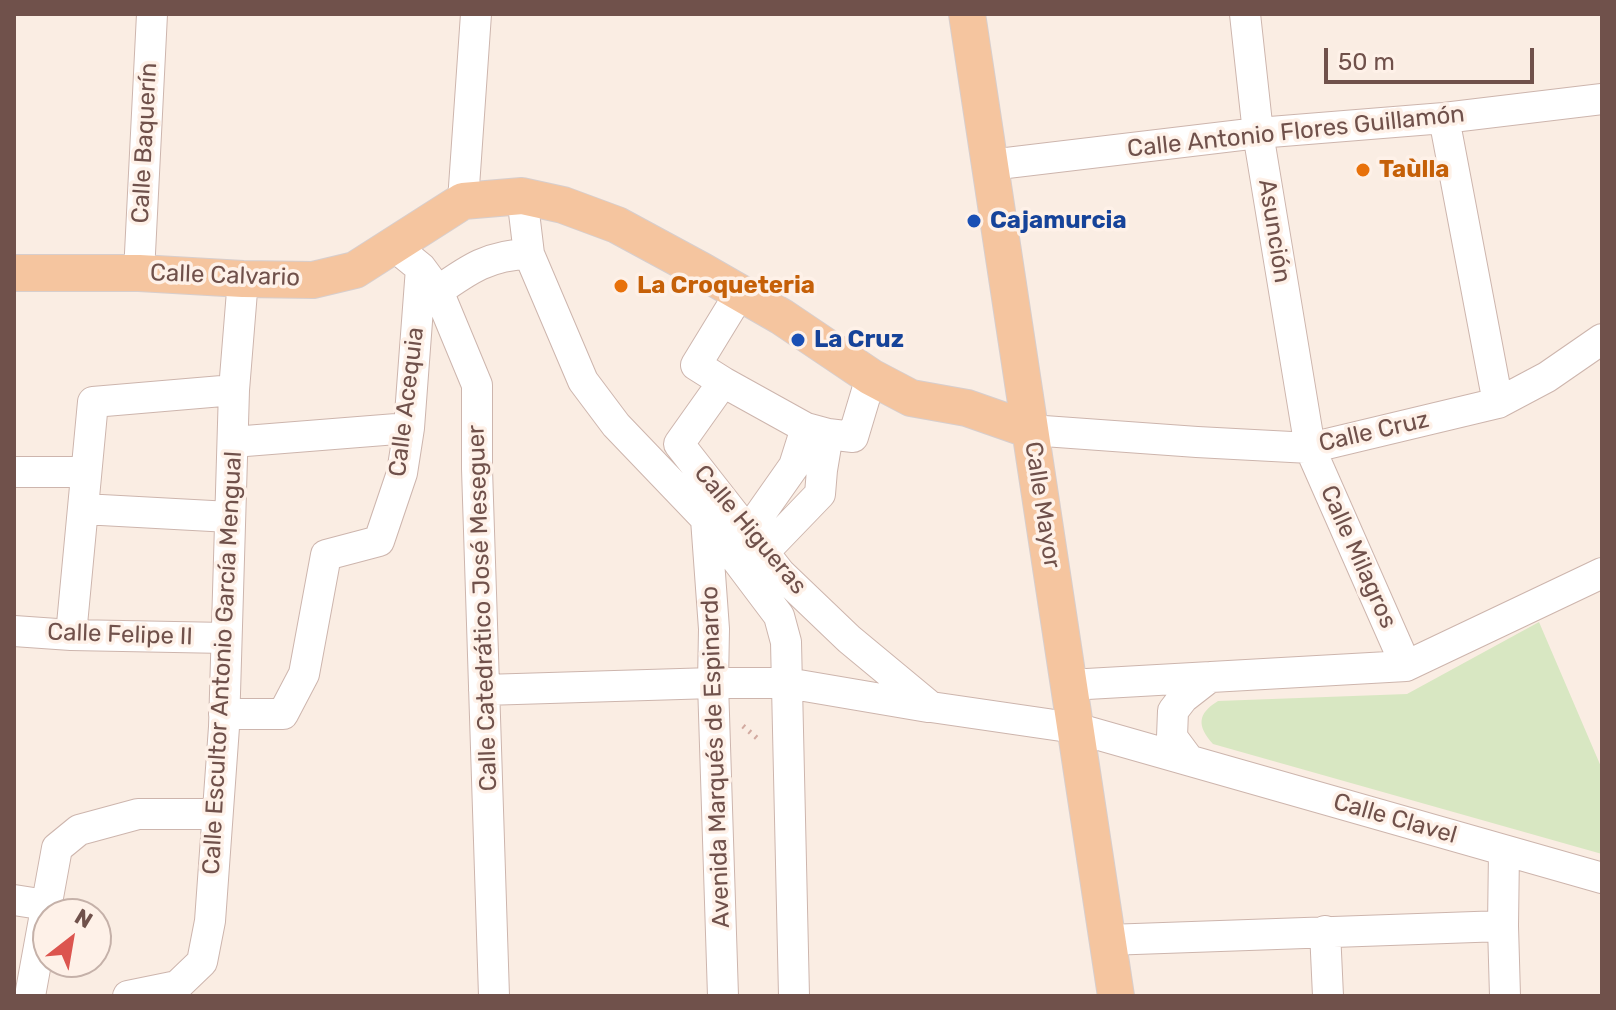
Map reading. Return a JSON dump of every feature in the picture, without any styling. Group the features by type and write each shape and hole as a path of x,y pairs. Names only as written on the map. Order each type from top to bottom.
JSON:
{"main road":[{"name":"Calle Mayor","path":"967,14 1116,996"},
{"name":"Calle Calvario","path":"14,273 139,273 313,280 355,270 418,269 463,201 522,196 563,205 617,225 782,317 871,377 911,398 967,408 1030,430"}],"street":[{"name":"Calle Baquerín","path":"139,273 152,14"},
{"path":"463,201 476,14"},
{"name":"Asunción","path":"1245,14 1258,133 1310,448"},
{"name":"Calle Antonio Flores Guillamón","path":"990,165 1258,133 1444,118 1602,99"},
{"path":"1444,118 1498,403"},
{"name":"Avenida Marqués de Espinardo","path":"522,196 529,254 583,381 616,425 706,519 779,616 786,642 794,996"},
{"path":"418,269 468,270 506,255 529,254"},
{"name":"Calle Acequia","path":"224,714 283,714 304,674 326,555 379,541 402,473 409,428 418,269"},
{"name":"Calle Catedrático José Meseguer","path":"418,269 477,385 494,996"},
{"name":"Calle Escultor Antonio García Mengual","path":"128,996 177,986 202,962 210,921 224,714 234,390 243,279"},
{"path":"740,293 696,365 817,431 853,437 871,377"},
{"name":"Calle Cruz","path":"1030,430 1310,448 1498,403 1547,377 1602,339"},
{"name":"Calle Higueras","path":"723,382 679,444 780,573 849,639 931,707"},
{"path":"71,635 93,402 234,390"},
{"path":"233,442 409,428"},
{"path":"756,541 820,494 822,470 817,431"},
{"name":"Calle Milagros","path":"1310,448 1406,666"},
{"path":"14,472 86,472"},
{"path":"83,509 230,517"},
{"name":"Avenida Marqués de Espinardo","path":"706,519 714,629 723,996"},
{"path":"1069,685 1406,666 1602,573"},
{"name":"Calle Felipe II","path":"14,631 226,638"},
{"path":"1189,760 1172,737 1173,711 1183,698 1210,677"},
{"path":"484,690 787,683 1075,728"},
{"name":"Calle Clavel","path":"1075,728 1602,878"},
{"path":"47,898 57,848 79,830 138,814 217,814"},
{"path":"1504,851 1505,996"},
{"path":"1107,940 1503,926"},
{"path":"1325,931 1328,996"}],"green space":[{"path":"1539,622 1602,769 1602,854 1213,744 1202,726 1206,711 1218,701 1407,694"}],"place":[{"name":"Taùlla","path":"1363,170"},
{"name":"Cajamurcia","path":"974,221"},
{"name":"La Croqueteria","path":"621,286"},
{"name":"La Cruz","path":"798,340"}]}
